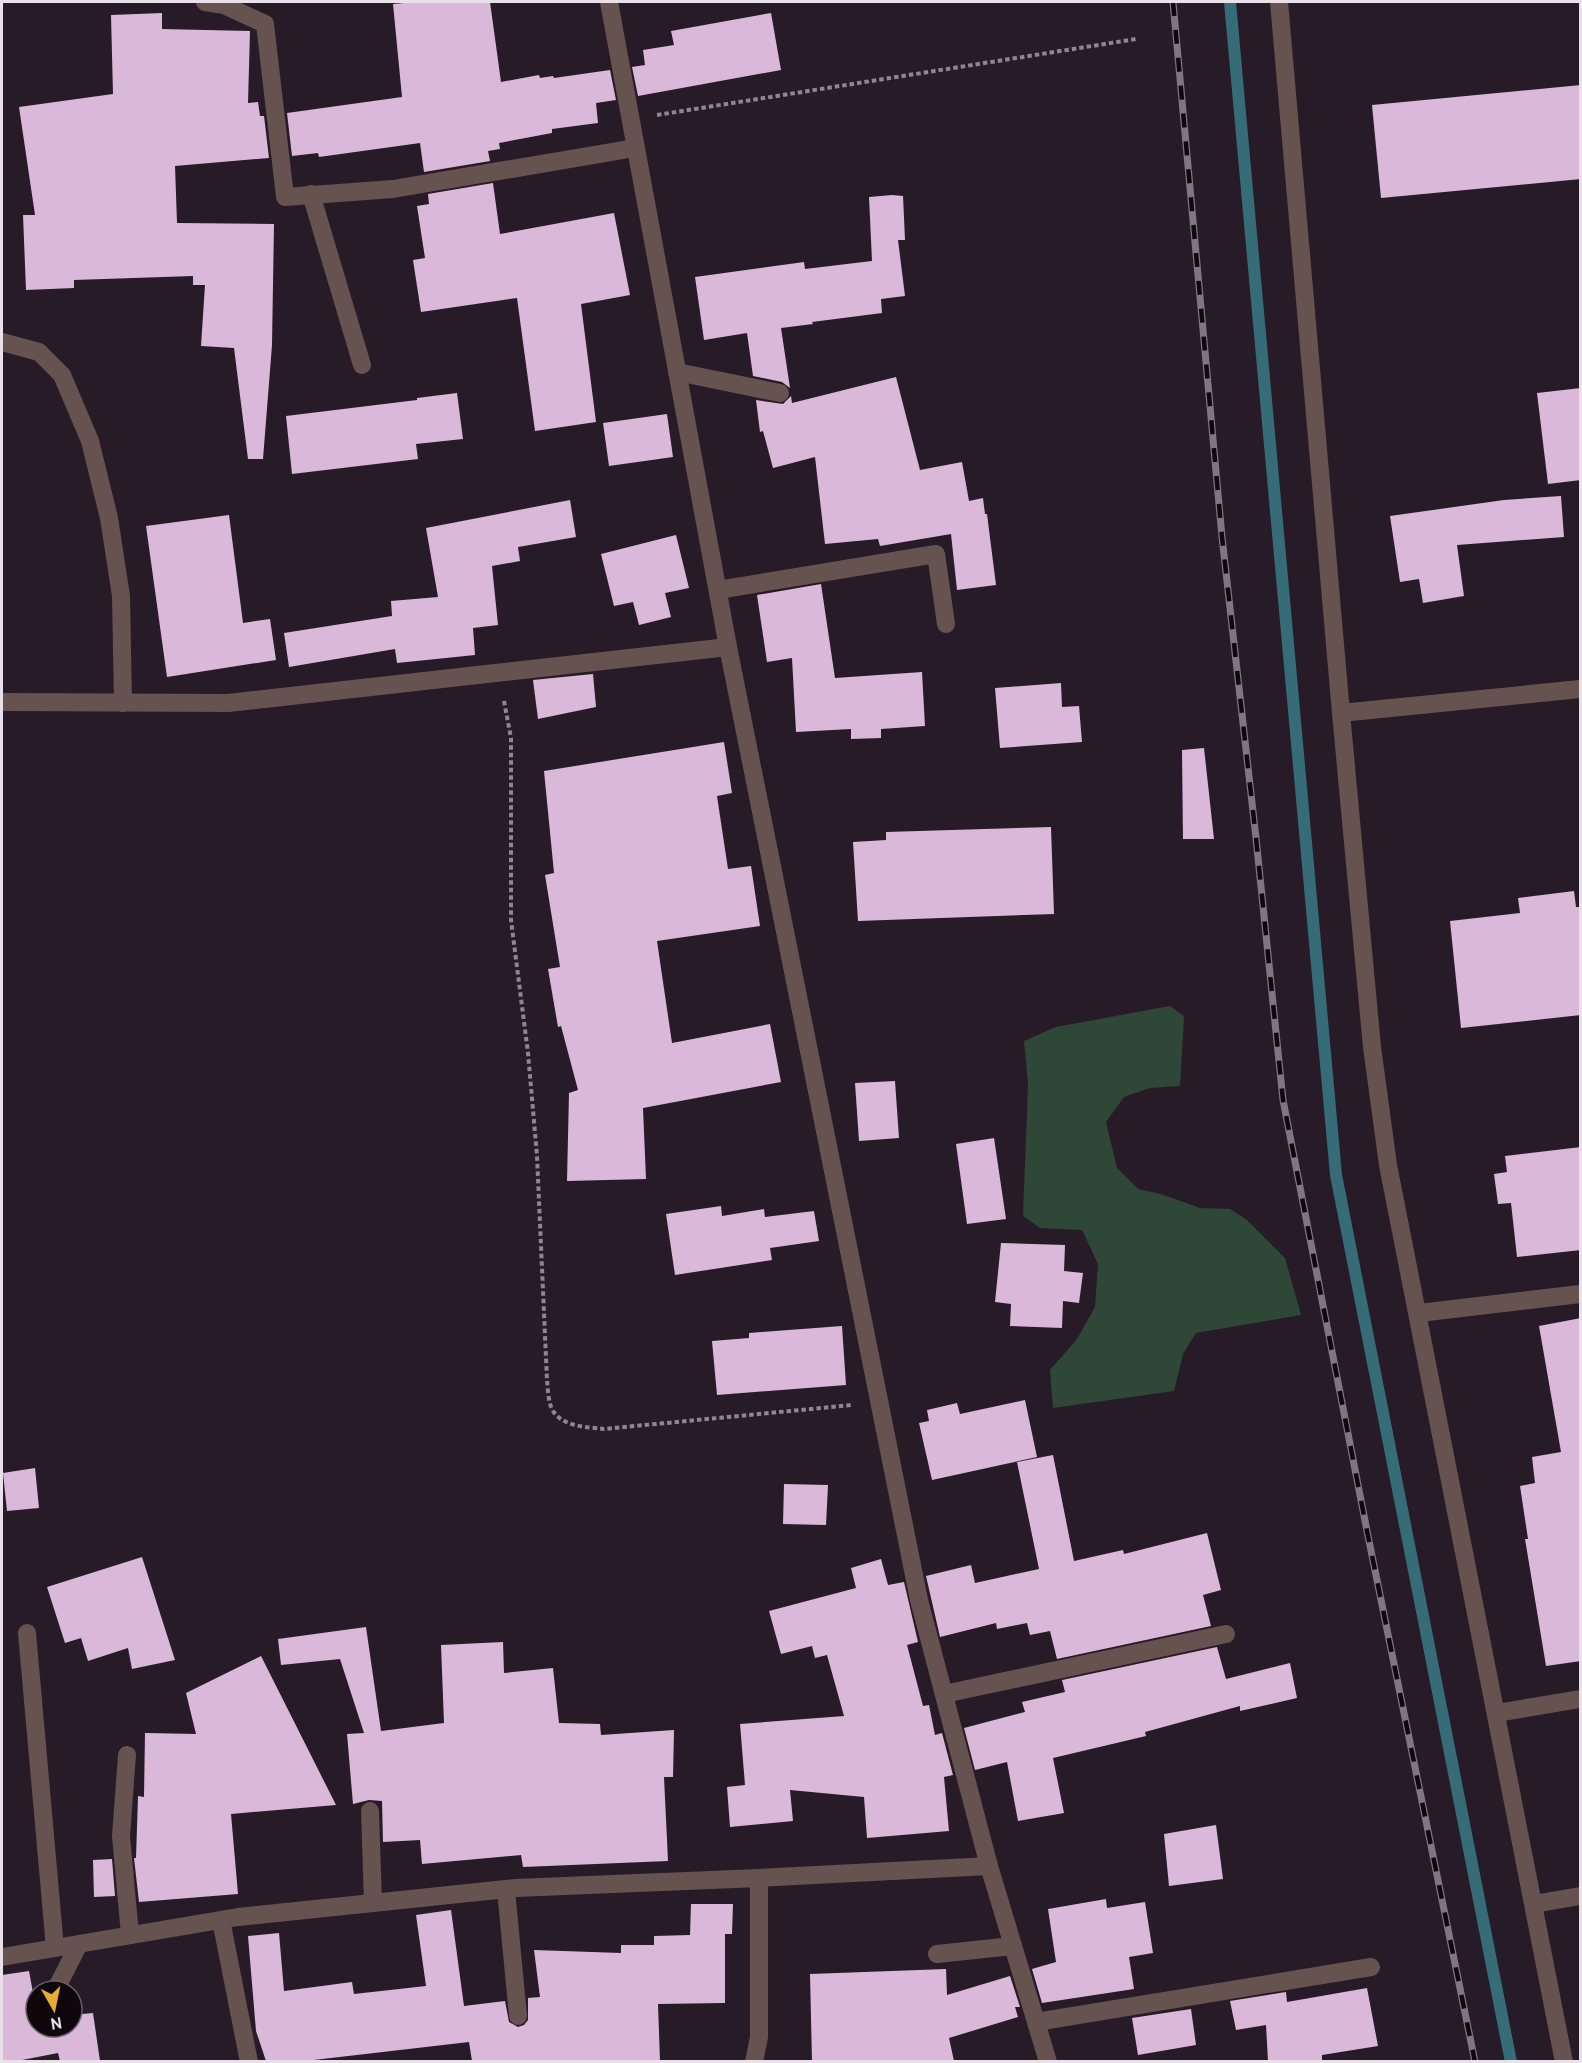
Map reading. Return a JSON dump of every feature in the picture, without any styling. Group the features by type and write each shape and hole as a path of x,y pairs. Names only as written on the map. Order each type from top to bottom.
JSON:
{"street":[{"path":"205,2 224,5 265,24 285,197 393,189 635,148"},
{"path":"609,2 728,647 919,1600 989,1866 1048,2061"},
{"path":"1280,2 1341,713 1374,1059 1388,1165 1419,1313 1564,2061"},
{"path":"311,194 362,365"},
{"path":"2,342 39,352 62,375 90,441 109,518 121,596 123,703"},
{"path":"677,372 780,393"},
{"path":"718,590 936,554 946,624"},
{"path":"2,702 228,703 728,647"},
{"path":"1341,713 1581,689"},
{"path":"1419,1313 1581,1294"},
{"path":"27,1633 56,1948"},
{"path":"944,1694 1226,1634"},
{"path":"1497,1713 1581,1699"},
{"path":"127,1755 121,1836 130,1935"},
{"path":"370,1811 374,1903"},
{"path":"2,1957 221,1920 506,1890 989,1866"},
{"path":"754,2061 759,2037 759,1878"},
{"path":"506,1890 518,2016"},
{"path":"1534,1904 1581,1896"},
{"path":"221,1920 249,2061"},
{"path":"61,1979 79,1944"},
{"path":"937,1954 1013,1946"},
{"path":"1036,2022 1371,1967"}],"path":[{"path":"630,120 1136,39"},
{"path":"498,673 512,738 511,920 528,1053 536,1144 547,1380 551,1408 560,1419 578,1426 604,1429 880,1402"}],"green space":[{"path":"1170,1006 1184,1016 1180,1086 1150,1088 1124,1097 1106,1122 1117,1168 1138,1189 1161,1194 1200,1208 1230,1209 1247,1220 1285,1258 1301,1315 1196,1333 1183,1354 1174,1391 1053,1408 1050,1370 1077,1339 1095,1307 1098,1264 1082,1230 1040,1228 1023,1216 1028,1085 1024,1041 1056,1027"}],"building":[{"path":"490,2 501,82 539,75 540,78 553,76 554,78 610,70 616,100 596,103 598,123 552,129 552,133 499,143 500,149 488,151 490,161 424,172 420,143 319,157 318,153 292,156 287,113 402,97 393,4"},
{"path":"162,13 162,29 250,31 248,103 258,102 260,116 264,116 269,158 175,166 177,223 274,224 272,345 263,459 248,459 234,348 201,346 205,285 193,285 193,276 74,280 74,288 26,290 23,215 35,215 19,107 113,94 111,15"},
{"path":"771,13 781,70 638,96 632,67 645,65 643,50 674,45 671,31"},
{"path":"1581,85 1581,179 1381,198 1372,105"},
{"path":"493,183 500,234 614,213 630,295 581,304 596,422 535,431 517,298 421,312 413,260 425,258 417,206 429,204 428,194"},
{"path":"903,196 905,240 898,240 905,296 881,299 882,313 781,328 790,388 782,382 753,376 747,333 704,340 695,277 804,262 805,269 872,261 869,197"},
{"path":"896,377 920,470 962,462 969,501 983,498 996,585 957,590 951,534 880,546 878,539 825,544 815,457 773,468 763,431 760,432 756,400 783,404 791,396 792,403"},
{"path":"1581,388 1581,480 1548,484 1537,393"},
{"path":"457,393 463,439 416,444 418,459 292,474 286,416"},
{"path":"667,414 673,457 609,466 603,423"},
{"path":"1561,496 1564,537 1457,545 1464,596 1423,603 1419,579 1400,582 1390,516 1504,500"},
{"path":"570,500 576,537 518,547 520,561 492,566 498,625 473,628 475,655 397,663 395,649 289,667 284,633 392,616 391,601 438,597 426,528"},
{"path":"229,515 243,623 270,619 276,660 167,677 146,526"},
{"path":"676,535 689,588 665,593 671,617 639,625 633,602 614,606 601,554"},
{"path":"821,584 835,678 922,672 925,726 881,729 881,738 851,739 851,729 796,732 792,658 767,662 757,595"},
{"path":"593,674 596,707 538,719 533,680"},
{"path":"1061,683 1062,707 1079,706 1082,742 1000,748 995,688"},
{"path":"724,742 732,793 717,796 728,869 751,866 760,926 657,941 672,1043 770,1024 781,1082 643,1108 646,1179 567,1181 569,1093 578,1090 561,1026 558,1027 548,969 560,967 545,875 554,873 544,771"},
{"path":"1204,748 1214,839 1183,839 1182,750"},
{"path":"1051,827 1054,914 858,921 853,842 886,840 886,832"},
{"path":"1574,891 1576,907 1581,907 1581,1015 1461,1028 1450,921 1520,913 1518,898"},
{"path":"895,1081 899,1138 859,1141 855,1083"},
{"path":"994,1138 1006,1219 967,1224 956,1144"},
{"path":"1581,1147 1581,1250 1517,1257 1511,1203 1498,1204 1494,1174 1507,1172 1505,1156"},
{"path":"721,1206 722,1216 764,1209 765,1217 814,1211 819,1241 770,1248 772,1260 675,1275 666,1214"},
{"path":"1001,1243 1065,1245 1064,1271 1083,1273 1079,1303 1063,1301 1062,1328 1010,1326 1011,1304 995,1302"},
{"path":"1581,1318 1581,1661 1546,1666 1525,1539 1528,1539 1520,1486 1535,1483 1532,1457 1561,1452 1539,1326"},
{"path":"842,1326 846,1385 717,1395 712,1341 749,1338 749,1333"},
{"path":"1025,1400 1037,1457 932,1480 919,1423 929,1421 927,1410 957,1403 960,1414"},
{"path":"1053,1455 1074,1561 1123,1550 1124,1554 1207,1533 1221,1590 1203,1595 1211,1626 1057,1659 1050,1631 1030,1635 1027,1623 997,1629 996,1623 940,1637 926,1576 971,1565 975,1583 1039,1569 1017,1462"},
{"path":"35,1468 39,1508 7,1511 3,1473"},
{"path":"784,1484 828,1485 826,1525 783,1524"},
{"path":"142,1557 175,1660 132,1669 128,1648 88,1661 81,1638 65,1643 47,1587"},
{"path":"881,1559 888,1585 904,1582 918,1642 907,1645 923,1706 929,1705 935,1735 942,1733 953,1775 944,1777 949,1831 867,1838 864,1797 790,1790 793,1821 730,1827 727,1787 745,1785 740,1724 844,1716 827,1655 815,1658 812,1646 781,1654 769,1611 856,1588 851,1568"},
{"path":"366,1627 381,1731 444,1723 441,1645 503,1642 504,1673 553,1668 559,1723 600,1724 601,1735 674,1730 673,1777 664,1777 668,1861 523,1867 521,1855 422,1864 420,1840 383,1842 382,1801 369,1800 353,1804 347,1734 364,1733 340,1659 281,1665 278,1639"},
{"path":"1217,1647 1226,1679 1290,1663 1297,1698 1240,1711 1240,1706 1145,1732 1146,1736 1053,1758 1064,1813 1018,1821 1007,1762 975,1770 964,1728 1025,1712 1022,1702 1065,1692 1062,1680"},
{"path":"261,1656 336,1805 231,1814 238,1894 139,1902 134,1858 136,1858 138,1796 144,1797 145,1733 196,1734 186,1693"},
{"path":"1216,1825 1223,1879 1169,1886 1164,1834"},
{"path":"112,1859 115,1896 94,1897 93,1860"},
{"path":"1106,1899 1107,1908 1145,1902 1153,1953 1129,1957 1134,1989 1042,2003 1032,1969 1056,1962 1048,1909"},
{"path":"691,1904 733,1904 732,1934 725,1934 725,2003 658,2004 660,2061 472,2061 469,2042 305,2061 266,2061 256,2031 248,1936 279,1933 284,1991 352,1982 354,1994 426,1986 416,1915 451,1910 464,2006 505,2001 509,2022 518,2027 524,2025 528,2020 528,1998 540,1997 534,1950 621,1953 621,1945 654,1945 654,1936 690,1935"},
{"path":"946,1969 947,1995 1010,1976 1020,2007 1015,2007 1018,2017 949,2038 954,2061 812,2061 810,1974"},
{"path":"29,1971 30,1979 24,1979 24,2039 84,2039 84,2014 93,2013 100,2061 60,2061 58,2053 17,2061 2,2061 2,1975"},
{"path":"1367,1988 1378,2046 1322,2055 1322,2061 1268,2061 1266,2025 1236,2030 1230,2001 1286,1992 1287,2002"},
{"path":"1191,2009 1196,2045 1138,2055 1132,2018"}],"waterway":[{"path":"1230,2 1336,1175 1511,2062"}],"railway":[{"path":"1173,2 1222,537 1283,1100 1367,1531 1475,2062"}]}
